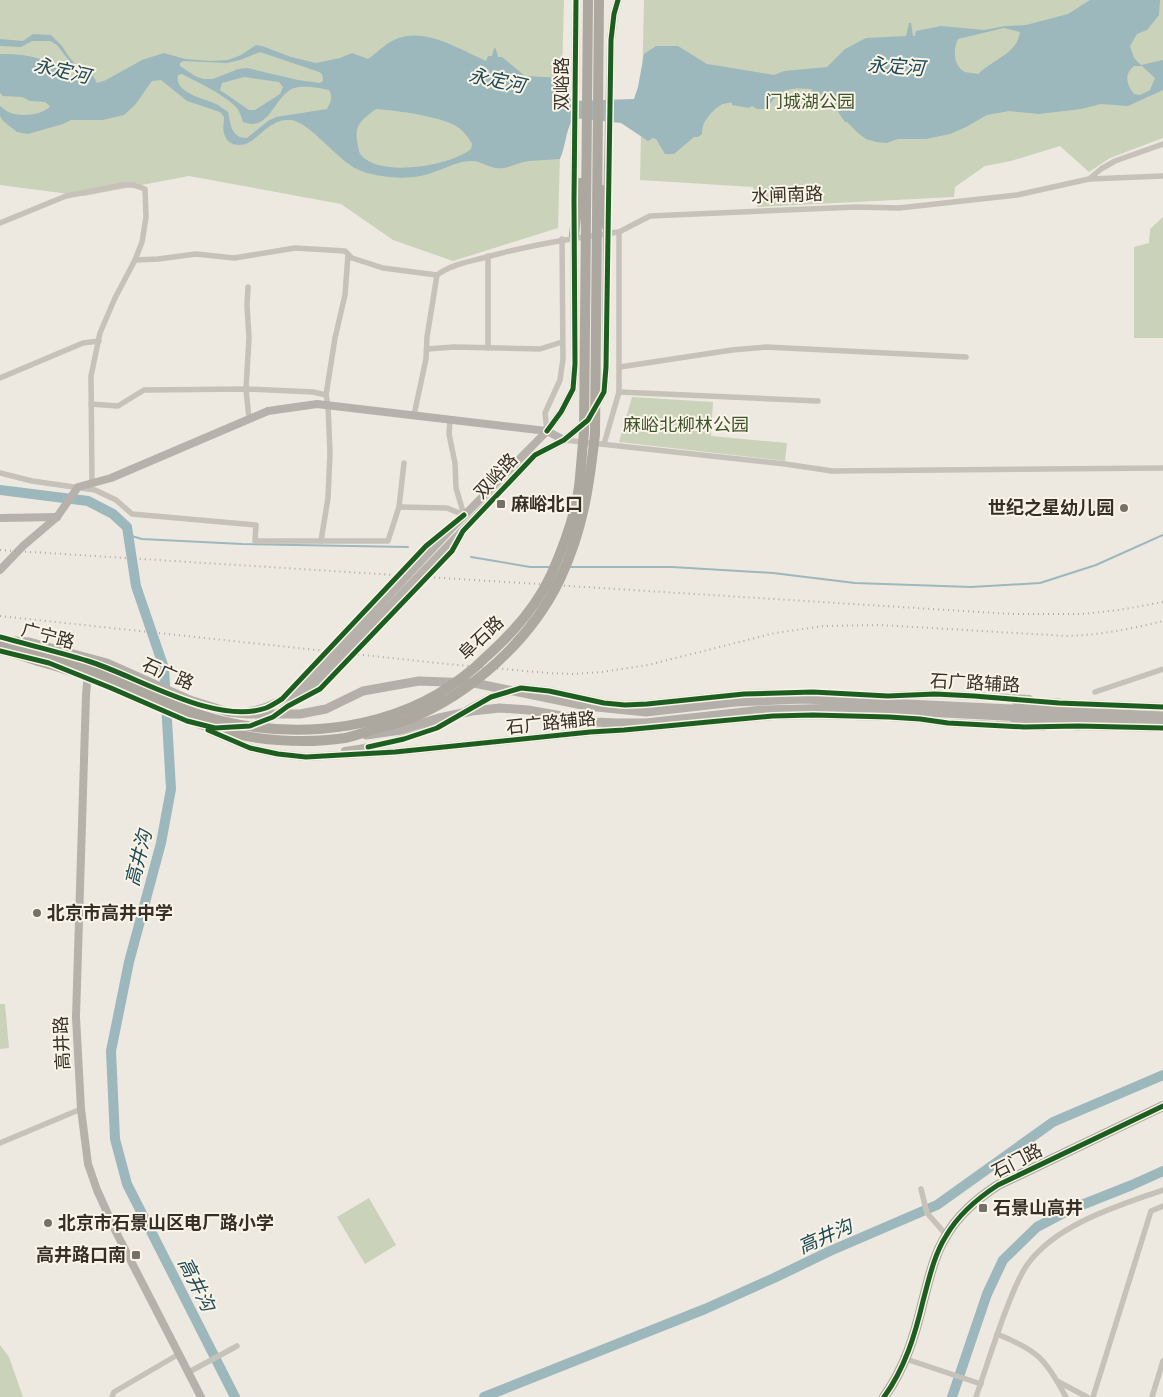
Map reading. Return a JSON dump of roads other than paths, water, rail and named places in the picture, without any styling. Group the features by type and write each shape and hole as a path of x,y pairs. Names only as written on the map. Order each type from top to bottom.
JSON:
{"highway":[{"name":"双峪路","path":"586,147 588,0"},
{"name":"双峪路","path":"598,164 599,0"},
{"path":"574,235 586,147"},
{"name":"阜石路","path":"0,640 43,651 185,709 222,721 261,728 286,730 330,729 378,718 427,699 462,678 507,639 532,608 550,576 569,530 579,488 584,433 586,147"},
{"path":"598,164 607,227"},
{"name":"阜石路","path":"0,651 48,664 103,683 187,719 220,730 278,740 345,738 409,719 452,698 488,670 518,642 544,608 560,580 579,532 589,491 595,434 598,164"},
{"name":"石门路","path":"891,1397 898,1387 909,1359 935,1273 954,1224 974,1203 998,1185 1163,1106"},
{"name":"石门路","path":"948,1237 981,1204 1004,1188 1163,1112"},
{"name":"石门路","path":"884,1397 909,1359"}],"main road":[{"name":"石广路","path":"0,640 29,642 107,663 190,700 228,712 247,714 300,714 326,709 363,691 419,681 474,683 587,706 646,712 735,702 803,699 908,703 1131,718 1163,724"},
{"path":"908,703 959,701 1059,703"},
{"name":"石广路","path":"345,738 401,730 472,710 500,708 528,710 596,722 615,723 646,723 762,710 802,708 1131,718 1163,716"},
{"path":"960,713 1026,722 1078,726"}],"street":[{"name":"双峪路","path":"89,661 214,709 233,712 265,709 308,682 464,515 546,431 561,412 573,389 575,364 576,0"},
{"name":"双峪路","path":"87,678 187,721 215,728 250,726 273,717 311,688 535,455 564,440 588,420 604,392 611,40 614,14 618,0"},
{"name":"水闸南路","path":"619,232 650,216 856,207 899,208 1016,194 1089,180 1101,169 1115,161 1163,144"},
{"path":"1089,180 1163,176"},
{"path":"0,223 66,196 123,185 133,185 145,189 147,207 142,242 135,260 115,298 99,341 91,376 92,484"},
{"path":"135,260 196,254 234,258 295,248 344,251 352,258 383,268 437,275 447,268 488,256 562,239 619,232 619,392 604,444"},
{"path":"546,431 545,413 560,380 563,359 562,239"},
{"path":"321,541 328,498 330,453 326,395 335,338 345,296 348,255"},
{"path":"488,256 488,348"},
{"path":"414,415 427,349 437,275"},
{"path":"248,287 249,338 246,389 249,419"},
{"path":"0,378 83,343 99,341"},
{"path":"427,349 454,347 540,348 562,342"},
{"path":"620,367 732,350 766,348 966,357"},
{"path":"91,404 118,406 144,390 246,389 313,392 326,395"},
{"path":"619,392 818,401"},
{"path":"0,570 23,546 57,517 78,487 111,478 268,411 317,404 546,431 564,440 786,464 832,471 1163,468"},
{"path":"450,419 449,434 455,464 456,488 464,515"},
{"path":"0,473 32,481 95,490 116,500 132,514 256,525 256,541 388,541 399,507 404,462"},
{"path":"399,507 446,508 464,515"},
{"path":"0,518 57,517"},
{"name":"广宁路","path":"0,640 89,661"},
{"name":"广宁路","path":"0,651 49,664 87,678"},
{"name":"高井路","path":"89,661 76,984 77,1049 81,1110 88,1164 97,1190 116,1232 201,1397"},
{"path":"1095,692 1163,669"},
{"name":"石广路辅路","path":"250,726 247,737 248,743 296,753 346,751 404,739 437,728 491,697 521,688 549,691 604,703 625,705 744,694 813,692 888,696 935,694 1163,708"},
{"name":"石广路辅路","path":"187,721 250,748 278,754 306,756 406,751 773,716 889,717 948,723 1024,727 1163,728"},
{"path":"404,739 403,746 406,751"},
{"path":"0,1143 81,1110"},
{"path":"921,1188 927,1213 948,1237"},
{"path":"976,1397 978,1383 1026,1266 1046,1244 1065,1231 1091,1218 1163,1190"},
{"path":"1092,1397 1151,1211 1163,1206"},
{"path":"997,1334 1035,1352 1045,1362 1066,1397"},
{"path":"188,1372 231,1351 237,1346"},
{"path":"112,1397 114,1392 179,1354"},
{"path":"909,1359 978,1383"},
{"path":"1152,1397 1163,1360"},
{"path":"1057,1381 1087,1397"}],"water":[{"name":"永定河","path":"1090,0 1160,0 1159,15 1147,30 1137,34 1130,46 1134,58 1141,65 1163,60 1163,90 1128,106 1101,104 1081,109 1039,114 1009,111 987,115 950,134 926,139 898,139 887,143 866,139 845,122 828,99 813,92 811,89 796,88 780,93 767,109 757,109 752,106 749,108 732,105 732,103 719,106 707,118 702,134 694,137 674,154 665,154 656,139 653,138 648,141 621,123 573,118 560,159 529,161 500,168 474,161 466,161 423,175 404,178 373,175 357,169 341,158 306,127 290,120 277,122 248,143 238,145 231,143 224,134 224,117 220,112 187,101 161,80 152,81 135,105 124,115 103,120 71,120 28,134 17,132 3,121 0,116 0,106 15,114 26,115 38,113 50,106 45,102 30,101 22,97 3,96 0,93 0,54 38,58 50,63 66,76 75,80 86,79 86,76 73,66 57,45 50,41 32,41 21,47 0,46 0,39 23,41 33,34 51,35 79,68 90,71 97,83 142,60 164,53 185,59 228,60 241,55 256,45 316,63 340,58 352,53 368,59 387,44 405,36 429,37 452,45 486,61 488,56 492,56 494,48 498,57 502,57 525,76 565,78 565,92 572,101 634,99 644,54 656,46 678,46 707,64 774,75 784,71 827,67 845,49 866,38 906,36 909,23 911,23 913,36 915,36 916,31 941,26 984,30 1026,25 1068,14","holes":["1004,28 1020,32 1014,46 1004,56 978,74 965,72 958,66 955,57 958,39","260,52 319,72 322,74 323,81 320,83 298,80 247,68 238,69 213,79 203,79 180,66 180,63 183,61 227,63","1134,66 1142,66 1155,78 1150,90 1140,95 1134,94 1129,87 1127,79 1129,72","182,74 209,88 236,107 243,122 252,124 266,118 282,97 294,88 307,87 329,90 331,100 327,109 276,117 247,138 238,136 235,133 231,126 228,112 218,105 185,91 178,81 178,75","244,77 279,82 283,87 280,94 255,110 249,110 220,90 222,83","376,109 432,117 452,124 463,131 472,144 471,149 448,160 415,167 399,168 370,162 361,155 356,134 361,122"]}],"waterway":[{"name":"高井沟","path":"0,490 88,501 113,514 127,527 136,586 164,668 171,789 161,843 129,962 111,1051 115,1139 127,1184 235,1397"},
{"path":"128,535 142,539 242,544 408,547"},
{"path":"570,567 672,567 773,573 855,583 971,587 1040,583 1096,565 1163,535"},
{"path":"471,557 530,567 551,567"},
{"name":"高井沟","path":"484,1397 705,1309 830,1251 937,1205 1053,1122 1163,1075"},
{"path":"952,1397 987,1294 1003,1260 1037,1227 1069,1210 1163,1171"}],"railway":[{"path":"0,550 1011,614 1082,614 1163,602"},
{"path":"0,616 447,664 574,674 648,665 775,633 824,626 880,625 1067,636 1115,631 1163,621"}],"place":[{"name":"麻峪北口","path":"501,504"},
{"name":"世纪之星幼儿园","path":"1124,508"},
{"name":"北京市高井中学","path":"37,913"},
{"name":"石景山高井","path":"983,1208"},
{"name":"北京市石景山区电厂路小学","path":"48,1223"},
{"name":"高井路口南","path":"136,1255"}],"park label":[{"name":"门城湖公园","path":"810,102"},
{"name":"麻峪北柳林公园","path":"686,425"}]}
